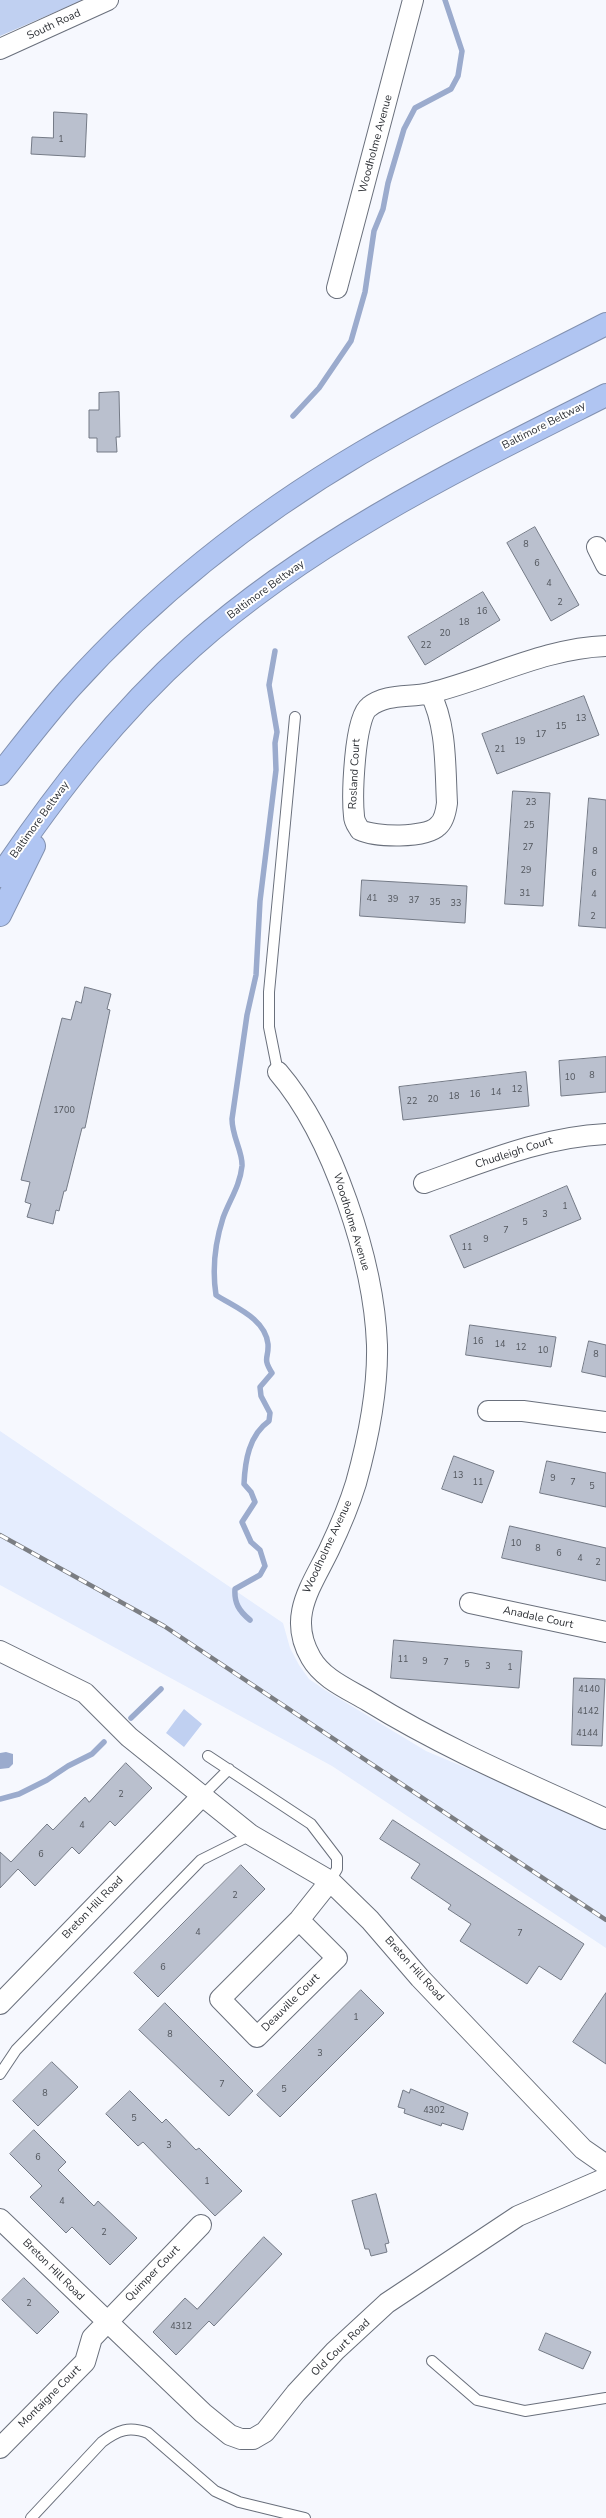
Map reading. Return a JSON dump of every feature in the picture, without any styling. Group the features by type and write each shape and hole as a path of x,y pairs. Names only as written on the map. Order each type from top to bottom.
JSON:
{"highway":[{"path":"0,774 70,688 112,645 216,552 291,498 360,453 427,415 606,324"},
{"name":"Baltimore Beltway","path":"0,876 64,786 110,728 192,647 245,603 384,512 449,474 606,395"},
{"path":"0,915 64,786"}],"street":[{"name":"South Road","path":"0,50 108,0"},
{"name":"Woodholme Avenue","path":"337,288 413,0"},
{"path":"597,547 606,565"},
{"name":"Rosland Court","path":"430,693 437,707 442,732 447,803 445,815 439,826 424,834 381,834 360,830 355,823 354,807 357,732 362,714 368,707 390,697 430,693 539,660 589,647 606,646"},
{"name":"Woodholme Avenue","path":"278,1072 290,1087 320,1134 333,1164 366,1268 374,1308 377,1347 374,1393 356,1482 328,1552 305,1594 301,1624 304,1640 311,1658 325,1675 416,1731 457,1752 606,1819"},
{"name":"Chudleigh Court","path":"424,1183 523,1148 571,1136 606,1134"},
{"path":"488,1411 523,1410 606,1422"},
{"name":"Anadale Court","path":"470,1603 606,1632"},
{"name":"Breton Hill Road","path":"0,1651 85,1693 129,1737 251,1835 330,1881 370,1920 420,1978 583,2149 606,2165"},
{"name":"Breton Hill Road","path":"0,2004 203,1795"},
{"name":"Deauville Court","path":"299,1920 337,1958 257,2037 220,1999 299,1920 330,1881"},
{"name":"Old Court Road","path":"106,2323 203,2413 230,2435 241,2439 252,2439 266,2432 296,2392 335,2352 387,2303 518,2216 606,2178"},
{"name":"Breton Hill Road","path":"1,2216 106,2323"},
{"name":"Quimper Court","path":"106,2323 201,2225"},
{"name":"Montaigne Court","path":"0,2448 85,2362 92,2338 106,2323"}],"lane":[{"path":"278,1072 269,1027 269,992 295,717"},
{"path":"208,1756 311,1824 336,1858 337,1869 330,1881"},
{"path":"203,1795 229,1769"},
{"path":"0,2074 16,2050 201,1860 251,1835"},
{"path":"432,2361 478,2400 525,2411 606,2398"},
{"path":"31,2518 102,2442 114,2433 125,2429 138,2429 148,2433 215,2490 239,2502 305,2518"}],"shaded area":[{"path":"0,0 83,0 0,36"},
{"path":"0,1431 283,1623 290,1648 299,1665 309,1679 325,1690 426,1751 606,1827 606,1948 332,1766 0,1585"},
{"path":"184,1709 202,1724 184,1747 166,1733"},
{"path":"6,1752 13,1754 13,1764 9,1768 0,1769 0,1753"}],"building":[{"path":"54,112 87,114 85,157 31,154 32,137 53,138"},
{"path":"119,392 120,437 116,437 117,452 97,452 97,438 89,438 89,410 99,410 99,393"},
{"path":"535,527 579,605 551,621 507,543"},
{"path":"483,592 500,620 425,665 408,637"},
{"path":"584,696 599,735 497,774 482,734"},
{"path":"513,791 550,793 543,906 505,904"},
{"path":"589,798 606,800 606,928 579,926"},
{"path":"362,880 467,886 465,923 360,916"},
{"path":"85,987 111,994 107,1009 110,1010 85,1128 82,1128 66,1191 64,1191 59,1211 56,1210 53,1224 27,1217 31,1204 25,1202 30,1182 21,1180 62,1018 71,1020 76,1001 81,1003"},
{"path":"606,1057 606,1092 561,1096 559,1061"},
{"path":"526,1072 529,1106 403,1120 399,1087"},
{"path":"567,1186 581,1219 464,1268 450,1236"},
{"path":"470,1325 556,1337 551,1367 466,1355"},
{"path":"589,1341 606,1345 606,1377 582,1372"},
{"path":"454,1456 494,1471 482,1503 442,1489"},
{"path":"547,1461 606,1473 606,1507 540,1493"},
{"path":"510,1526 606,1548 606,1581 502,1558"},
{"path":"394,1640 522,1651 519,1688 391,1678"},
{"path":"574,1678 605,1679 602,1746 572,1745"},
{"path":"126,1763 152,1788 115,1826 110,1821 79,1854 72,1847 35,1886 18,1869 0,1888 0,1852 11,1862 47,1824 53,1830 85,1797 89,1802"},
{"path":"393,1820 584,1944 561,1980 539,1966 527,1984 460,1941 471,1924 448,1909 451,1905 411,1878 420,1864 380,1839"},
{"path":"241,1865 265,1889 158,1997 134,1973"},
{"path":"361,1990 384,2013 280,2117 257,2095"},
{"path":"606,1993 606,2064 573,2042"},
{"path":"165,2003 253,2091 229,2116 139,2030"},
{"path":"52,2062 78,2087 38,2126 13,2101"},
{"path":"411,2089 468,2113 463,2130 442,2123 441,2126 404,2113 405,2109 398,2107 403,2090 409,2093"},
{"path":"130,2091 162,2123 166,2119 196,2150 199,2148 242,2191 215,2216 143,2142 138,2146 106,2114"},
{"path":"34,2130 66,2162 58,2170 94,2206 98,2201 137,2238 110,2265 72,2227 66,2233 30,2197 42,2186 10,2154"},
{"path":"376,2194 389,2243 385,2244 387,2252 371,2256 369,2249 365,2249 352,2201"},
{"path":"264,2237 282,2254 214,2326 209,2321 176,2355 153,2332 185,2298 197,2309"},
{"path":"24,2278 59,2312 37,2334 2,2300"},
{"path":"546,2333 591,2352 583,2369 539,2350"}],"waterway":[{"path":"293,416 319,388 351,341 365,292 374,231 383,209 388,183 404,129 415,108 451,89 458,76 462,51 445,0"},
{"path":"250,1620 236,1603 235,1589 260,1575 265,1566 260,1550 251,1542 242,1522 255,1502 251,1492 244,1484 249,1449 257,1434 269,1421 270,1413 261,1396 260,1387 272,1373 267,1364 268,1344 266,1335 261,1327 248,1314 216,1295 214,1266 220,1227 239,1180 242,1166 241,1155 232,1126 232,1119 247,1015 256,975 260,901 276,770 275,743 277,732 269,685 275,651"},
{"path":"131,1718 161,1689"},
{"path":"0,1799 19,1794 47,1780 68,1766 92,1754 104,1742"}],"railway":[{"path":"0,1535 164,1626 606,1920"}]}
